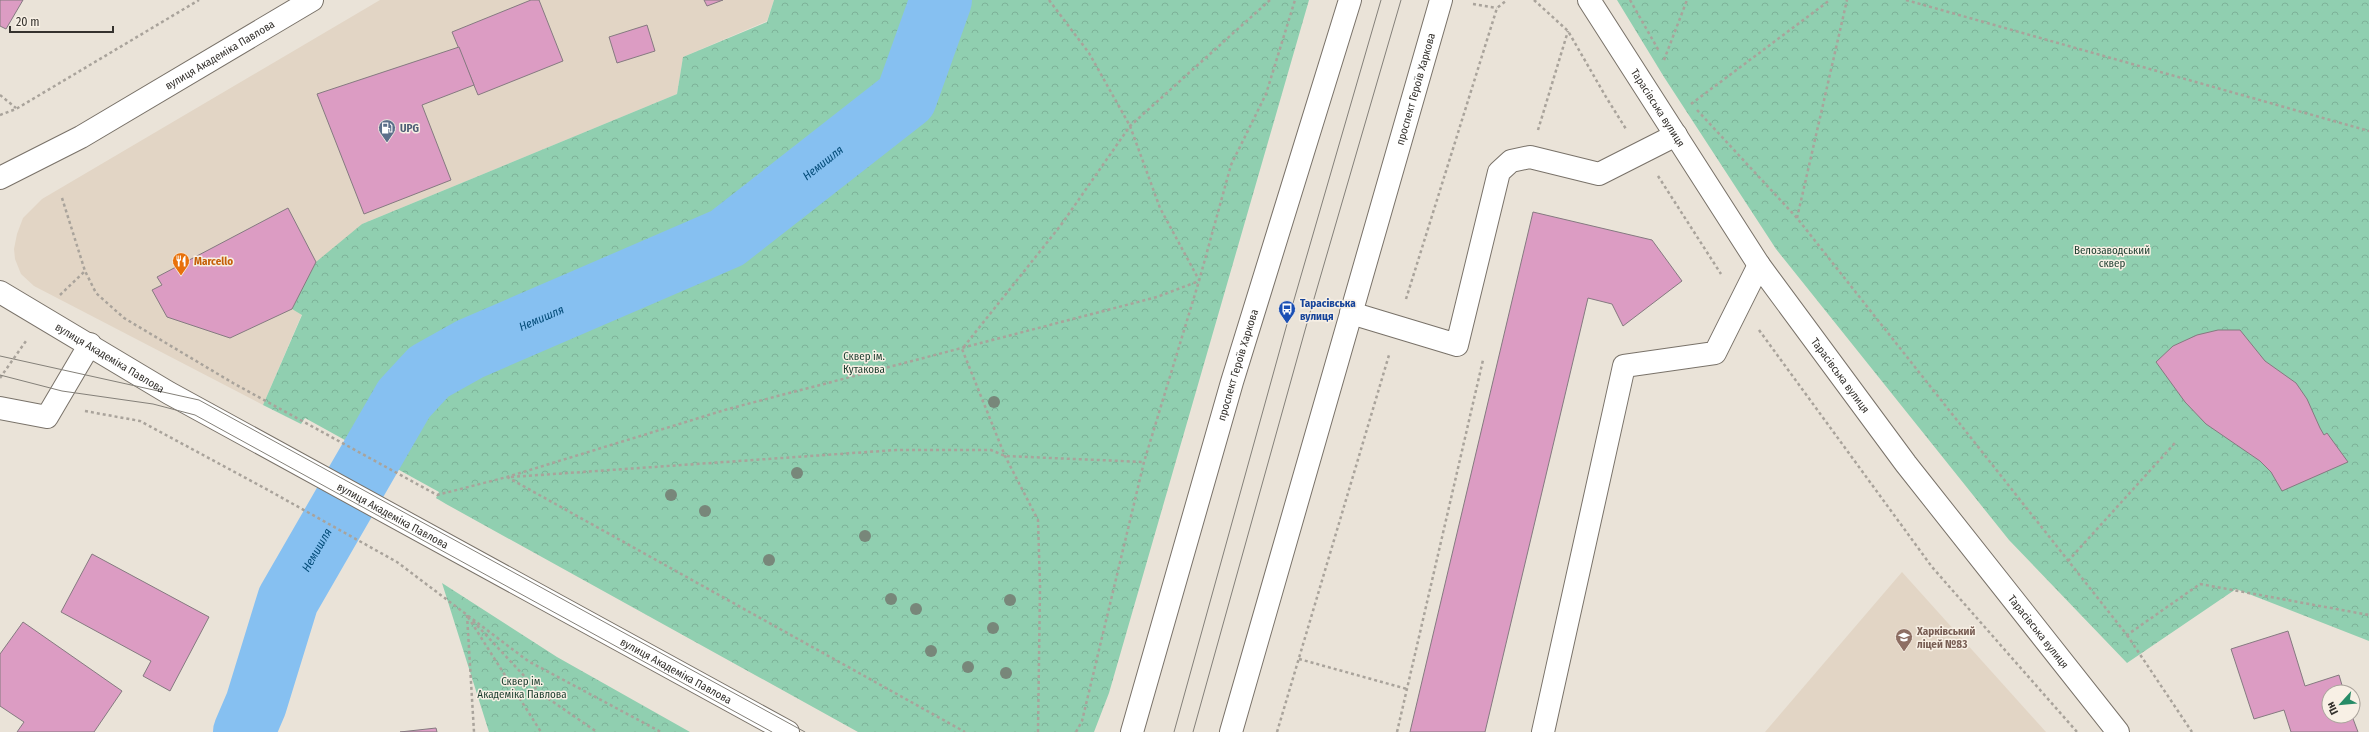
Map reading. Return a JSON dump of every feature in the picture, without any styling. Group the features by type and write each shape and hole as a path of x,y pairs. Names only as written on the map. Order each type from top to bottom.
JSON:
{"main road":[{"name":"вулиця Академіка Павлова","path":"0,178 81,137 312,0"},
{"name":"проспект Героїв Харкова","path":"1132,732 1232,382 1350,0"},
{"name":"проспект Героїв Харкова","path":"1231,732 1441,0"},
{"name":"Тарасівська вулиця","path":"1589,0 1759,265 1906,464 2118,732"},
{"path":"1351,313 1457,345 1499,172 1511,160 1530,158 1600,174 1676,135"},
{"path":"1542,732 1624,366 1715,353 1759,265"},
{"name":"вулиця Академіка Павлова","path":"0,292 90,344 170,393 788,732"},
{"path":"0,408 47,417 90,344"}],"path":[{"path":"0,115 16,108 199,0"},
{"path":"1049,0 1088,53 1130,126 1160,208 1199,281"},
{"path":"962,349 1061,225 1130,126 1270,0"},
{"path":"1076,732 1082,721 1144,462 1199,281 1231,165 1266,94 1295,0"},
{"path":"1277,732 1398,326 1497,8 1507,0"},
{"path":"1534,0 1568,31 1606,98 1740,303 1932,566 2077,732"},
{"path":"1630,0 1668,66"},
{"path":"1664,60 1687,0"},
{"path":"1691,104 1830,0"},
{"path":"1797,218 1847,0"},
{"path":"1906,0 2369,131"},
{"path":"1473,4 1497,8"},
{"path":"1530,158 1568,31"},
{"path":"0,95 16,108"},
{"path":"1687,98 1797,218 2127,635 2192,732"},
{"path":"62,198 85,271 96,293 124,318 233,383 437,496 507,477 728,409 1158,297 1199,281"},
{"path":"57,298 85,271"},
{"path":"0,378 26,340"},
{"path":"962,349 1005,456 1038,520 1040,586 1038,732"},
{"path":"1397,732 1484,358"},
{"path":"54,405 140,421 397,562 528,661 661,732"},
{"path":"2068,561 2175,443"},
{"path":"507,477 896,450 991,450 1005,456 1144,462"},
{"path":"507,477 965,732"},
{"path":"2127,635 2200,584 2369,615"},
{"path":"467,615 474,732"},
{"path":"467,615 541,732"},
{"path":"467,615 540,693 597,732"},
{"path":"1299,659 1407,689"}],"shaded area":[{"path":"380,0 774,0 767,21 683,57 677,94 362,224 293,309 302,314 263,405 34,286 21,274 15,259 14,249 17,234 23,218 42,199"},
{"name":"Харківський ліцей №83","path":"1902,572 2046,732 1765,732"}],"green space":[{"name":"Сквер ім. Кутакова","path":"774,0 1309,0 1109,693 1094,732 858,732 446,504 436,498 439,492 305,418 301,424 263,405 302,315 292,309 316,262 362,224 677,94 683,57 767,22"},
{"name":"Велозаводський сквер","path":"1617,0 2369,0 2369,641 2236,589 2127,663 2009,540 1776,249 1664,77"},
{"name":"Сквер ім. Академіка Павлова","path":"442,583 557,657 690,732 489,732"}],"building":[{"path":"0,0 23,0 6,29 0,26"},
{"path":"531,0 539,0 563,61 478,95 452,32"},
{"path":"704,0 723,0 707,6"},
{"path":"647,25 655,51 617,63 609,37"},
{"name":"UPG","path":"459,47 474,85 422,105 451,180 364,214 317,94"},
{"path":"288,208 316,262 292,309 230,338 167,317 152,290 162,285 157,277"},
{"path":"1533,212 1652,240 1682,281 1623,326 1612,304 1588,298 1485,732 1410,732"},
{"path":"2218,330 2240,330 2265,361 2296,383 2307,399 2324,435 2327,433 2348,462 2282,491 2271,472 2260,461 2206,424 2185,402 2156,362 2173,346 2197,335"},
{"path":"92,554 209,617 170,691 143,676 151,661 61,612"},
{"path":"23,622 122,691 94,732 17,732 24,722 0,706 0,654"},
{"path":"2288,631 2305,686 2339,675 2342,684 2321,684 2321,724 2355,724 2358,732 2291,732 2284,710 2254,719 2231,649"},
{"path":"436,728 437,732 400,732"}],"waterway":[{"name":"Немишля","path":"244,732 256,704 288,600 404,399 429,372 470,349 727,238 906,98 941,0"}],"tram line":[{"path":"1174,732 1287,324 1381,0"},
{"path":"1193,732 1309,316 1401,0"},
{"path":"0,356 199,400 805,732"},
{"path":"0,375 62,391 153,404 195,415 772,732"}],"place":[{"name":"UPG","path":"387,143"},
{"name":"Marcello","path":"181,276"},
{"name":"Тарасівська вулиця","path":"1287,324"},
{"name":"Харківський ліцей №83","path":"1904,652"}]}
